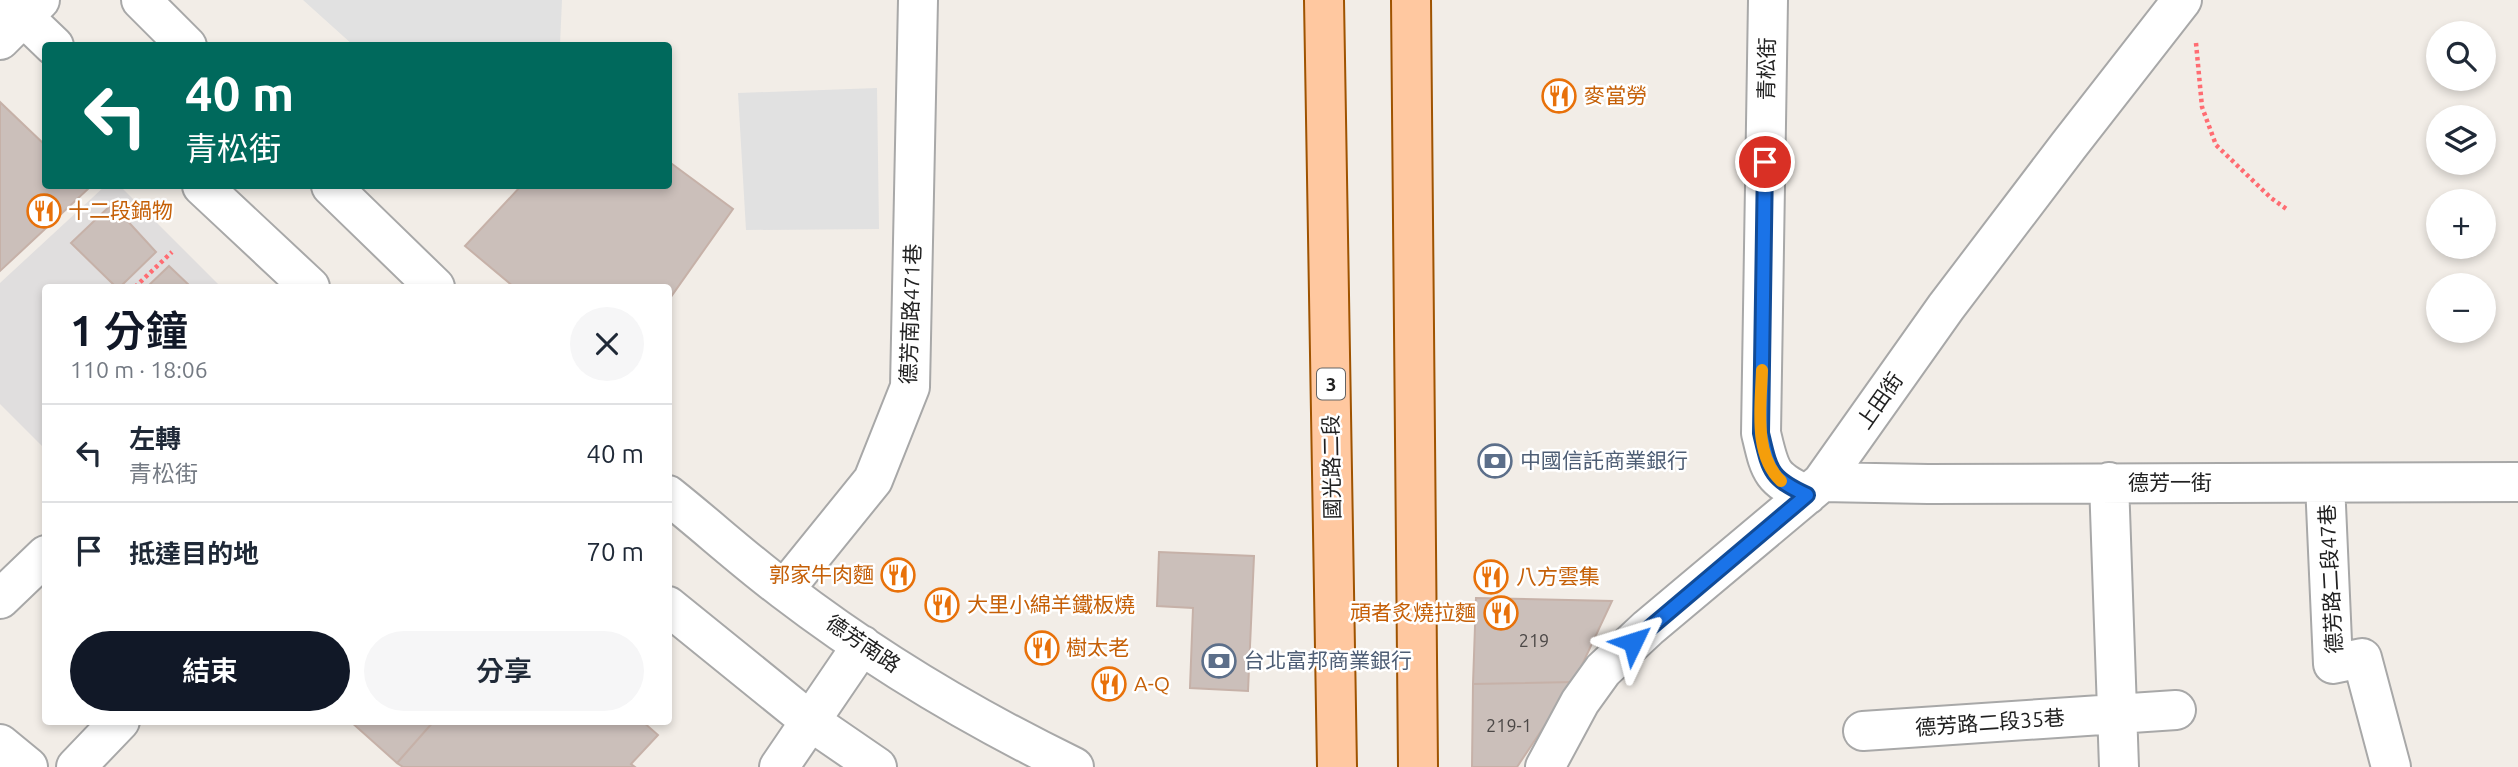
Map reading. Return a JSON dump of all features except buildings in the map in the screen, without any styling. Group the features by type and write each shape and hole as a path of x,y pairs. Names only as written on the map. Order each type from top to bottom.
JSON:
{"main road":[{"name":"國光路二段","path":"1324,0 1337,767"},
{"path":"1411,0 1418,767"}],"street":[{"path":"141,0 183,42"},
{"name":"德芳南路471巷","path":"784,590 873,480 910,387 918,0"},
{"name":"青松街","path":"1768,0 1761,433 1768,463 1774,475 1785,485 1815,489"},
{"name":"上田街","path":"1545,767 1580,702 1603,670 1648,628 1815,489 2155,15 2182,0"},
{"path":"17,14 49,42"},
{"path":"205,189 307,284"},
{"path":"334,189 432,284"},
{"path":"2109,482 2119,767"},
{"name":"德芳一街","path":"1815,489 1928,484 2109,482 2518,482"},
{"name":"德芳路二段47巷","path":"2325,483 2333,664 2362,658 2392,767"},
{"name":"德芳南路","path":"672,498 784,590 862,645 1014,738 1074,767"},
{"path":"0,599 42,559"},
{"path":"672,609 810,721 877,767"},
{"path":"779,767 862,645"},
{"name":"德芳路二段35巷","path":"1863,732 2176,710"},
{"path":"76,767 116,725"},
{"path":"0,744 28,767"}],"path":[{"path":"2195,36 2202,107 2216,145 2271,198 2288,210"},
{"path":"138,284 172,252"}],"shaded area":[{"path":"303,0 562,0 560,42 350,42"},
{"path":"877,88 879,229 746,230 738,93"},
{"path":"102,189 123,189 218,284 42,284 42,446 0,404 0,283"}],"slow traffic":[{"path":"1762,370 1761,433 1768,463 1774,475 1781,481"}],"place":[{"name":"麥當勞","path":"1559,96"},
{"name":"十二段鍋物","path":"44,211"},
{"name":"中國信託商業銀行","path":"1495,461"},
{"name":"郭家牛肉麵","path":"898,575"},
{"name":"八方雲集","path":"1491,577"},
{"name":"大里小綿羊鐵板燒","path":"942,605"},
{"name":"頑者炙燒拉麵","path":"1501,613"},
{"name":"樹太老","path":"1042,648"},
{"name":"台北富邦商業銀行","path":"1219,661"},
{"name":"A-Q","path":"1109,684"}],"route":[{"path":"1633,642 1807,495 1785,485 1774,475 1768,463 1761,433 1765,162"}]}
